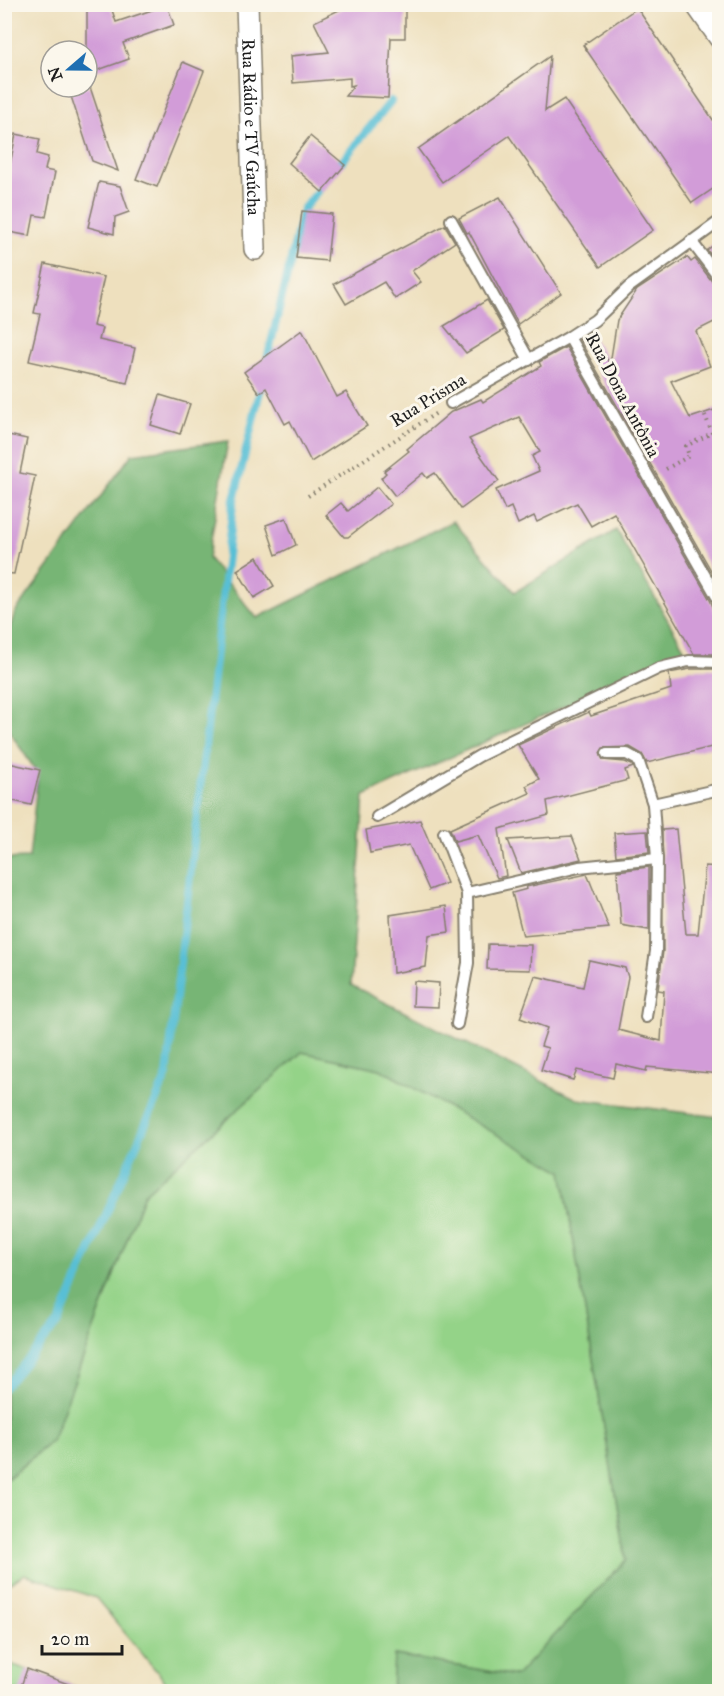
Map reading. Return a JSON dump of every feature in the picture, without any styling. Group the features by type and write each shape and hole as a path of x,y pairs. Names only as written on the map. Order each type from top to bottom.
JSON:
{"street":[{"name":"Rua Rádio e TV Gaúcha","path":"247,4 255,249"},
{"path":"696,4 720,38"}],"lane":[{"path":"451,220 529,360"},
{"name":"Rua Dona Antônia","path":"720,221 629,287 595,320 569,337 720,602"},
{"path":"691,241 720,279"},
{"name":"Rua Prisma","path":"451,403 569,337"},
{"path":"377,817 479,756 659,668 689,661 720,662"},
{"path":"607,754 627,754 638,760 653,804 657,858 656,951 646,1017"},
{"path":"653,804 720,789"},
{"path":"444,833 467,893 468,963 457,1024"},
{"path":"467,893 579,867 657,858"}],"path":[{"name":"Rua Prisma","path":"308,496 451,403"},
{"path":"649,479 689,456 686,446 712,433 705,415"}],"green space":[{"path":"228,441 208,558 257,618 453,521 515,592 616,530 686,652 364,796 351,985 577,1099 719,1117 719,1691 392,1691 394,1655 516,1676 626,1560 562,1171 380,1069 302,1052 144,1194 52,1441 5,1480 4,859 29,858 38,774 5,725 5,643 15,612 132,454"},
{"path":"302,1052 380,1069 562,1170 626,1560 516,1676 395,1655 392,1691 173,1691 96,1598 25,1574 5,1586 5,1481 52,1441 144,1194"},
{"path":"5,1662 87,1691 5,1691"}],"building":[{"path":"87,4 110,4 116,22 167,5 174,25 123,43 129,59 99,70 99,39 87,39"},
{"path":"343,8 405,9 405,38 391,38 388,98 345,96 354,85 350,86 350,78 293,83 291,56 329,52 314,22"},
{"path":"637,8 720,130 720,184 692,203 583,45"},
{"path":"550,56 545,111 564,99 653,230 600,267 509,136 442,182 418,149"},
{"path":"183,62 204,71 157,187 136,179"},
{"path":"72,99 94,99 118,171 92,161"},
{"path":"16,134 40,139 37,154 48,157 45,170 55,172 46,217 34,215 30,236 4,231 4,175 8,175"},
{"path":"310,136 345,165 322,192 289,163"},
{"path":"99,182 120,186 129,212 115,217 114,234 88,227"},
{"path":"500,197 561,293 518,324 469,232 467,233 459,218"},
{"path":"302,211 332,214 327,261 296,258"},
{"path":"445,225 455,242 412,271 421,282 395,299 384,282 346,304 334,284"},
{"path":"720,240 720,266 707,250"},
{"path":"687,257 691,262 695,259 714,284 720,286 720,319 696,331 710,366 671,381 690,418 720,408 720,586 579,339 590,332 610,364 617,320 637,290"},
{"path":"45,264 104,277 93,326 102,328 99,340 135,348 127,383 29,361 40,314 34,313"},
{"path":"487,300 504,330 466,353 444,326"},
{"path":"302,330 337,397 346,392 367,426 311,462 290,421 285,424 266,388 259,393 244,372"},
{"path":"566,347 710,600 720,622 720,654 694,654 614,513 591,526 577,503 537,522 534,516 518,524 511,507 505,510 496,490 539,471 532,456 540,452 519,417 469,439 499,481 461,509 435,473 427,478 423,473 395,496 381,478 386,473 384,471 409,451 407,449 451,412 481,399 483,402 541,366 539,362"},
{"path":"160,395 190,404 180,434 151,425"},
{"path":"4,434 27,439 20,473 35,476 14,574 4,573"},
{"path":"377,487 391,504 348,537 344,537 326,515 341,503 348,511"},
{"path":"286,518 296,545 276,555 266,525"},
{"path":"257,557 274,586 254,598 237,570"},
{"path":"690,669 720,669 720,745 647,763 642,754 630,747 603,748 600,753 603,760 632,765 633,767 625,770 628,780 547,801 549,815 499,829 506,876 497,878 478,835 455,841 450,829 530,793 526,786 539,779 518,745 589,712 591,716 671,689 669,673"},
{"path":"4,762 40,770 31,805 4,799"},
{"path":"420,820 447,883 429,890 409,845 370,853 366,830"},
{"path":"676,829 686,934 698,934 705,866 720,867 720,1074 647,1067 646,1071 616,1064 613,1078 577,1070 573,1080 541,1070 548,1048 541,1046 547,1028 520,1018 535,976 583,987 589,960 625,968 628,977 618,1030 661,1041 664,991 658,990 663,951 662,830"},
{"path":"647,831 649,852 616,856 614,833"},
{"path":"572,836 581,859 521,873 508,840"},
{"path":"649,867 649,930 621,925 617,871"},
{"path":"587,874 609,928 523,936 512,893 527,889 526,887"},
{"path":"446,906 449,932 429,935 426,967 393,973 390,915"},
{"path":"488,944 531,945 530,970 487,969"},
{"path":"414,981 439,983 438,1007 413,1006"},
{"path":"27,1669 82,1689 82,1692 19,1692"}],"waterway":[{"path":"335,170 391,101"},
{"path":"266,364 303,209 325,182"},
{"path":"4,1388 59,1322 167,1075 233,504 262,383"}]}
